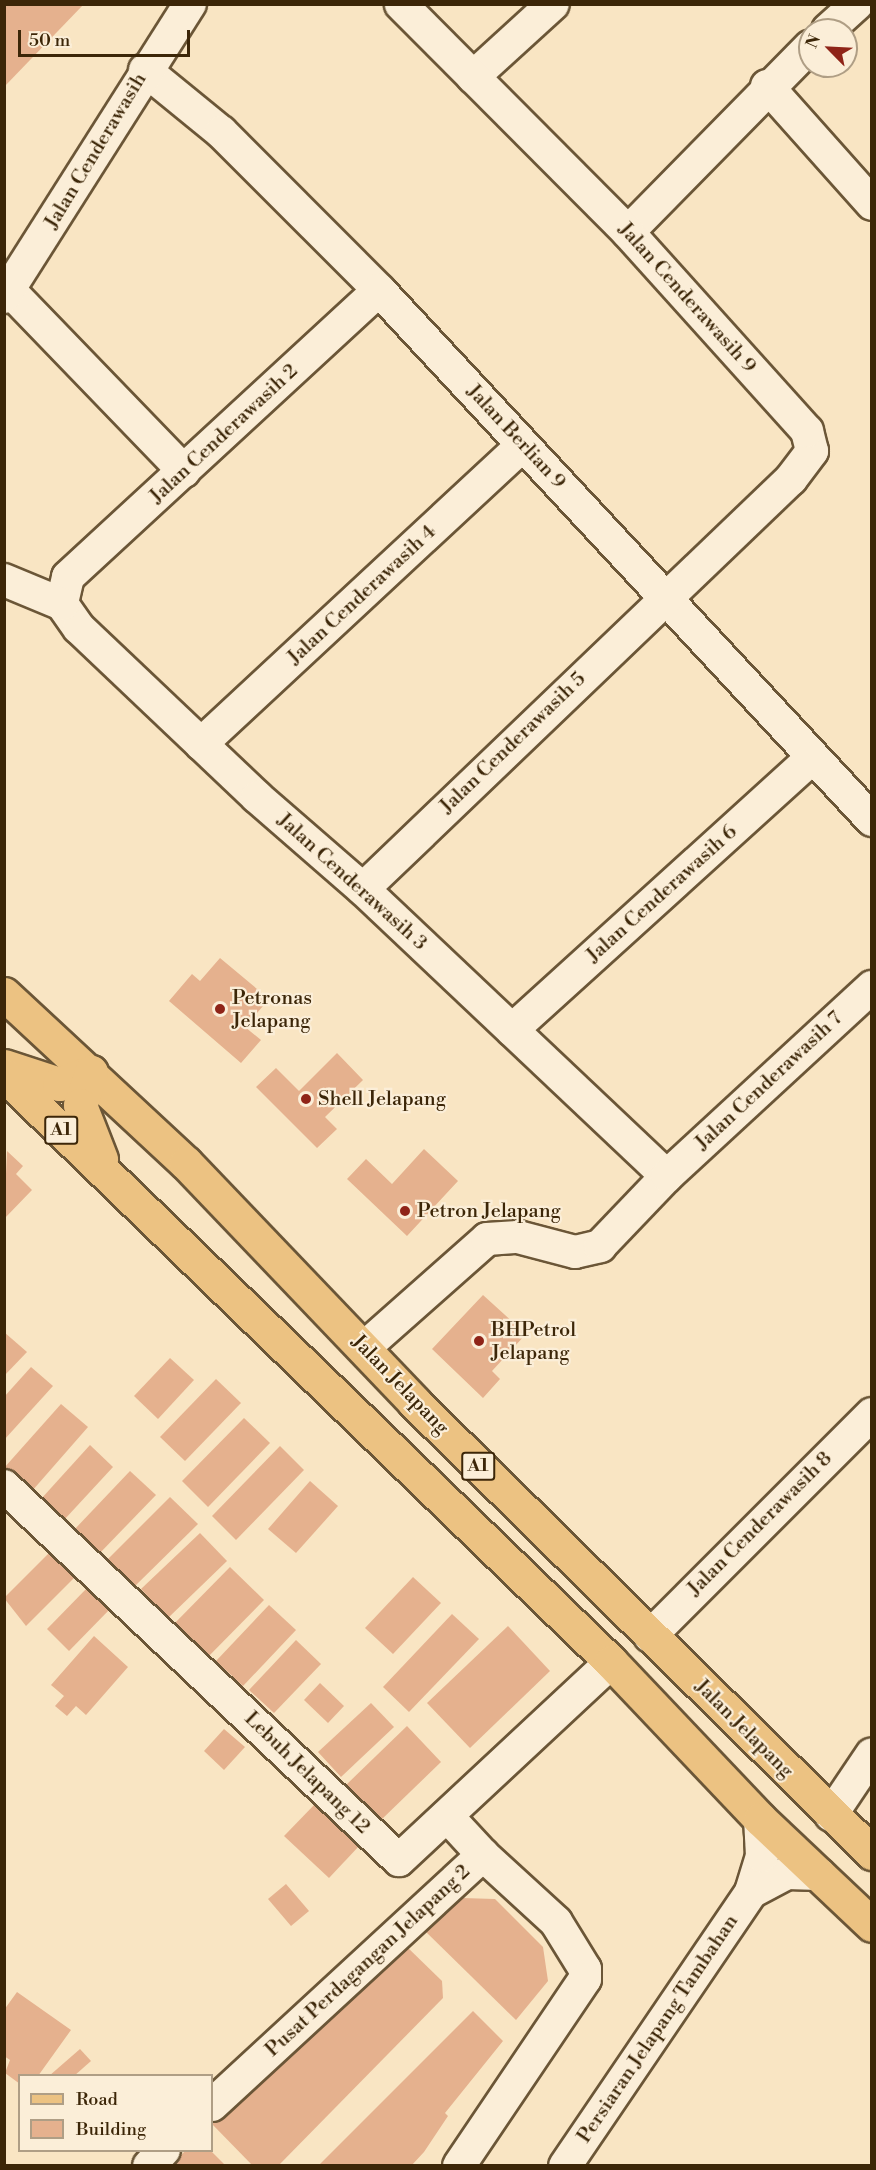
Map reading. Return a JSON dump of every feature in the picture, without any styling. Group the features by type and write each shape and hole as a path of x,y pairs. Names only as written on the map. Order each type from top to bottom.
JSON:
{"main road":[{"name":"Jalan Jelapang","path":"4,994 91,1072 650,1636 872,1853"},
{"path":"4,1066 59,1084 91,1072"},
{"path":"91,1072 81,1094 81,1114 118,1186"},
{"name":"A1","path":"4,1075 611,1662 760,1819 872,1925"}],"street":[{"name":"Jalan Cenderawasih","path":"8,295 145,70 190,4"},
{"name":"Jalan Cenderawasih 9","path":"401,4 628,232 807,431 812,451 791,479 663,598"},
{"path":"473,77 553,4"},
{"path":"841,18 856,5"},
{"path":"628,232 767,86 798,58"},
{"name":"Jalan Berlian 9","path":"145,70 221,132 379,290 663,598 872,820"},
{"path":"767,86 872,204"},
{"name":"Jalan Cenderawasih 2","path":"65,590 184,471 379,290"},
{"path":"8,295 184,471"},
{"name":"Jalan Cenderawasih 4","path":"201,744 523,445"},
{"path":"4,580 65,590"},
{"name":"Jalan Cenderawasih 3","path":"65,590 78,628 201,744 363,889 667,1176"},
{"name":"Jalan Cenderawasih 5","path":"363,889 663,598"},
{"name":"Jalan Cenderawasih 6","path":"512,1030 812,758"},
{"name":"Jalan Cenderawasih 7","path":"364,1348 487,1239 518,1238 575,1252 600,1246 667,1176 872,987"},
{"name":"Jalan Cenderawasih 8","path":"650,1636 872,1413"},
{"name":"Lebuh Jelapang 12","path":"4,1486 399,1860 611,1662"},
{"path":"831,1815 872,1754"},
{"path":"447,1816 483,1855"},
{"name":"Persiaran Jelapang Tambahan","path":"565,2166 751,1892 762,1856 760,1819"},
{"name":"Pusat Perdagangan Jelapang 2","path":"213,2103 483,1855 556,1922 585,1969 585,1979 459,2166"},
{"name":"Persiaran Jelapang Tambahan","path":"751,1892 787,1873 819,1875"},
{"path":"149,2166 163,2152"}],"building":[{"path":"8,4 84,4 4,87 4,8"},
{"name":"Petronas Jelapang","path":"220,958 269,999 245,1027 261,1040 241,1063 169,1001 192,974 200,981"},
{"name":"Shell Jelapang","path":"337,1053 363,1080 325,1117 337,1129 317,1148 256,1087 276,1068 299,1091"},
{"name":"Petron Jelapang","path":"424,1149 458,1181 407,1236 347,1179 366,1159 392,1184"},
{"path":"7,1151 23,1166 16,1174 32,1190 4,1219"},
{"name":"BHPetrol Jelapang","path":"483,1295 526,1334 492,1371 500,1379 483,1398 432,1349"},
{"path":"4,1332 27,1352 4,1376"},
{"path":"170,1358 194,1380 158,1419 134,1396"},
{"path":"31,1367 53,1386 4,1440 4,1397"},
{"path":"216,1379 241,1403 185,1461 160,1437"},
{"path":"61,1404 88,1427 25,1499 4,1481 4,1468"},
{"path":"244,1418 270,1443 208,1507 182,1481"},
{"path":"90,1445 113,1467 64,1520 41,1499"},
{"path":"280,1446 304,1470 236,1540 212,1516"},
{"path":"130,1471 156,1495 97,1556 73,1531"},
{"path":"310,1481 338,1506 296,1553 268,1529"},
{"path":"170,1497 198,1524 134,1587 107,1560"},
{"path":"200,1533 227,1561 168,1618 141,1589"},
{"path":"52,1550 77,1575 26,1626 4,1598"},
{"path":"230,1567 264,1600 204,1661 170,1628"},
{"path":"413,1577 441,1603 393,1654 365,1628"},
{"path":"88,1587 110,1609 69,1651 47,1629"},
{"path":"269,1605 296,1630 243,1686 216,1661"},
{"path":"452,1614 479,1639 409,1712 383,1687"},
{"path":"508,1626 550,1671 470,1748 427,1703"},
{"path":"94,1636 128,1667 86,1715 76,1706 67,1716 55,1706 64,1696 51,1685"},
{"path":"296,1640 321,1664 274,1713 249,1690"},
{"path":"320,1683 344,1706 328,1723 304,1700"},
{"path":"371,1703 394,1727 341,1777 318,1752"},
{"path":"407,1726 441,1762 380,1821 346,1785"},
{"path":"224,1729 245,1747 224,1770 204,1751"},
{"path":"316,1803 360,1845 329,1878 284,1836"},
{"path":"286,1884 309,1911 291,1926 268,1899"},
{"path":"462,1898 495,1899 543,1947 548,1981 516,2020 424,1930"},
{"path":"404,1944 442,1981 443,1998 278,2166 253,2166 213,2123"},
{"path":"17,1992 71,2030 39,2074 18,2074 18,2083 5,2073 10,2060 4,2056 4,2010"},
{"path":"473,2011 503,2041 445,2113 448,2116 424,2152 411,2166 318,2166"},
{"path":"80,2049 91,2061 76,2074 51,2074"},
{"path":"184,2152 212,2152 226,2166 171,2166"}],"place":[{"name":"Petronas Jelapang","path":"220,1009"},
{"name":"Shell Jelapang","path":"306,1099"},
{"name":"Petron Jelapang","path":"405,1211"},
{"name":"BHPetrol Jelapang","path":"479,1341"}]}
